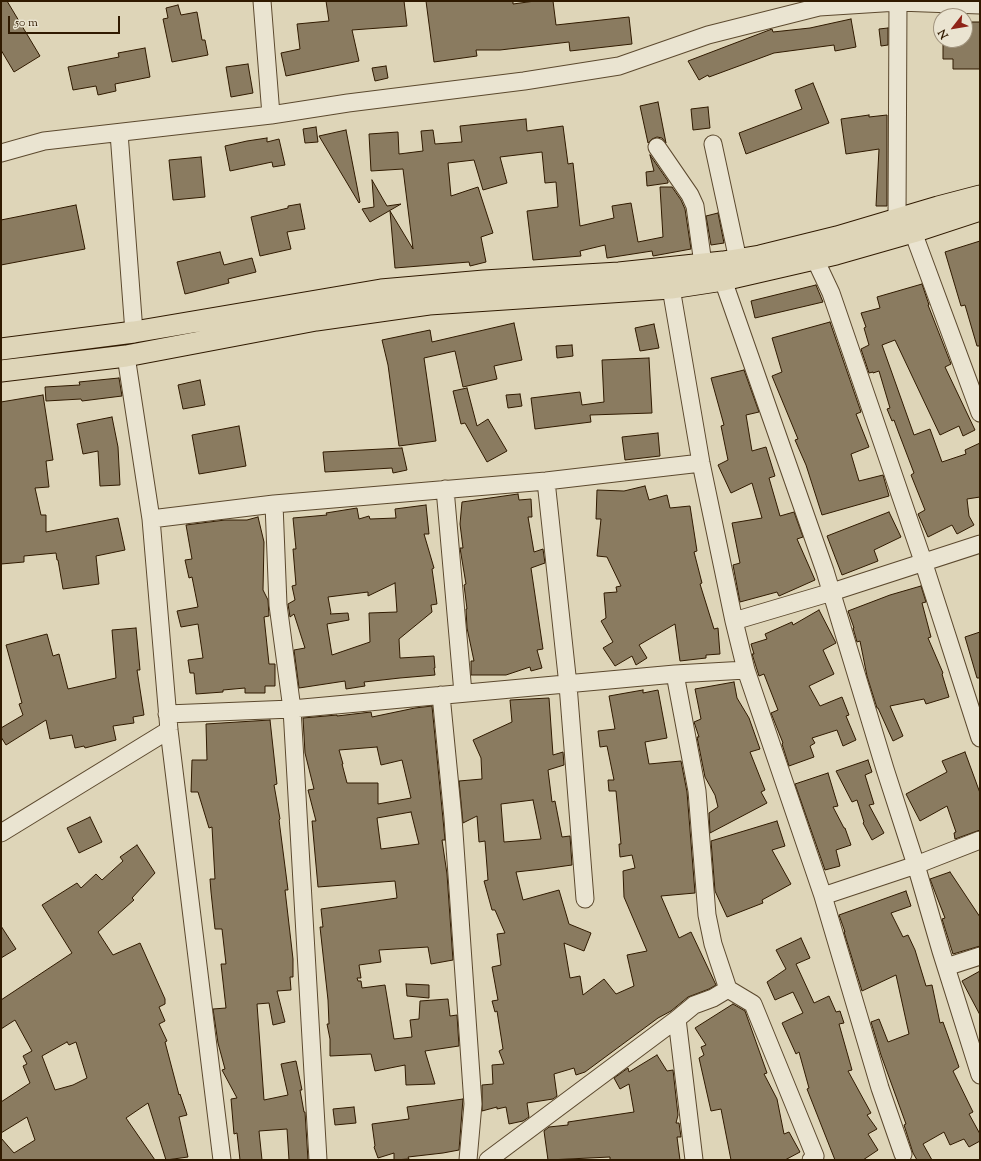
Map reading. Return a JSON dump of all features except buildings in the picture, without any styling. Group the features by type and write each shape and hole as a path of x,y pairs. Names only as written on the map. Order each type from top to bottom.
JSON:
{"main road":[{"path":"1,371 126,356 316,320 429,304 504,290 619,273 738,260 837,237 980,196"},
{"path":"1,349 134,332 381,290 671,288 723,280 815,259 913,232 980,210"}],"street":[{"path":"262,1 271,115"},
{"path":"897,219 898,1"},
{"path":"1,153 44,141 271,115 348,103 524,81 619,66 708,35 819,7 898,1 980,5"},
{"path":"119,133 134,332"},
{"path":"714,144 738,260"},
{"path":"657,147 690,195 695,206 703,264"},
{"path":"913,232 980,413"},
{"path":"815,259 831,294 923,561 980,738"},
{"path":"723,280 832,592 980,1075"},
{"path":"671,288 701,463 734,621 746,670 823,896 880,1088 903,1154"},
{"path":"126,356 151,519 168,722 222,1160"},
{"path":"151,519 274,504 546,481 701,463"},
{"path":"546,481 568,685 585,899"},
{"path":"445,489 463,694"},
{"path":"274,504 278,605 292,709 318,1160"},
{"path":"734,621 832,592 923,561 980,544"},
{"path":"1,833 168,722 441,695 568,685 675,674 746,670"},
{"path":"675,674 697,791 707,915 713,944 728,988 753,1004 815,1156 811,1160"},
{"path":"441,695 453,818 472,1104 468,1160"},
{"path":"823,896 916,865 980,840"},
{"path":"946,967 980,956"},
{"path":"488,1160 694,1005 713,998 728,988"},
{"path":"677,1019 694,1160"}]}
